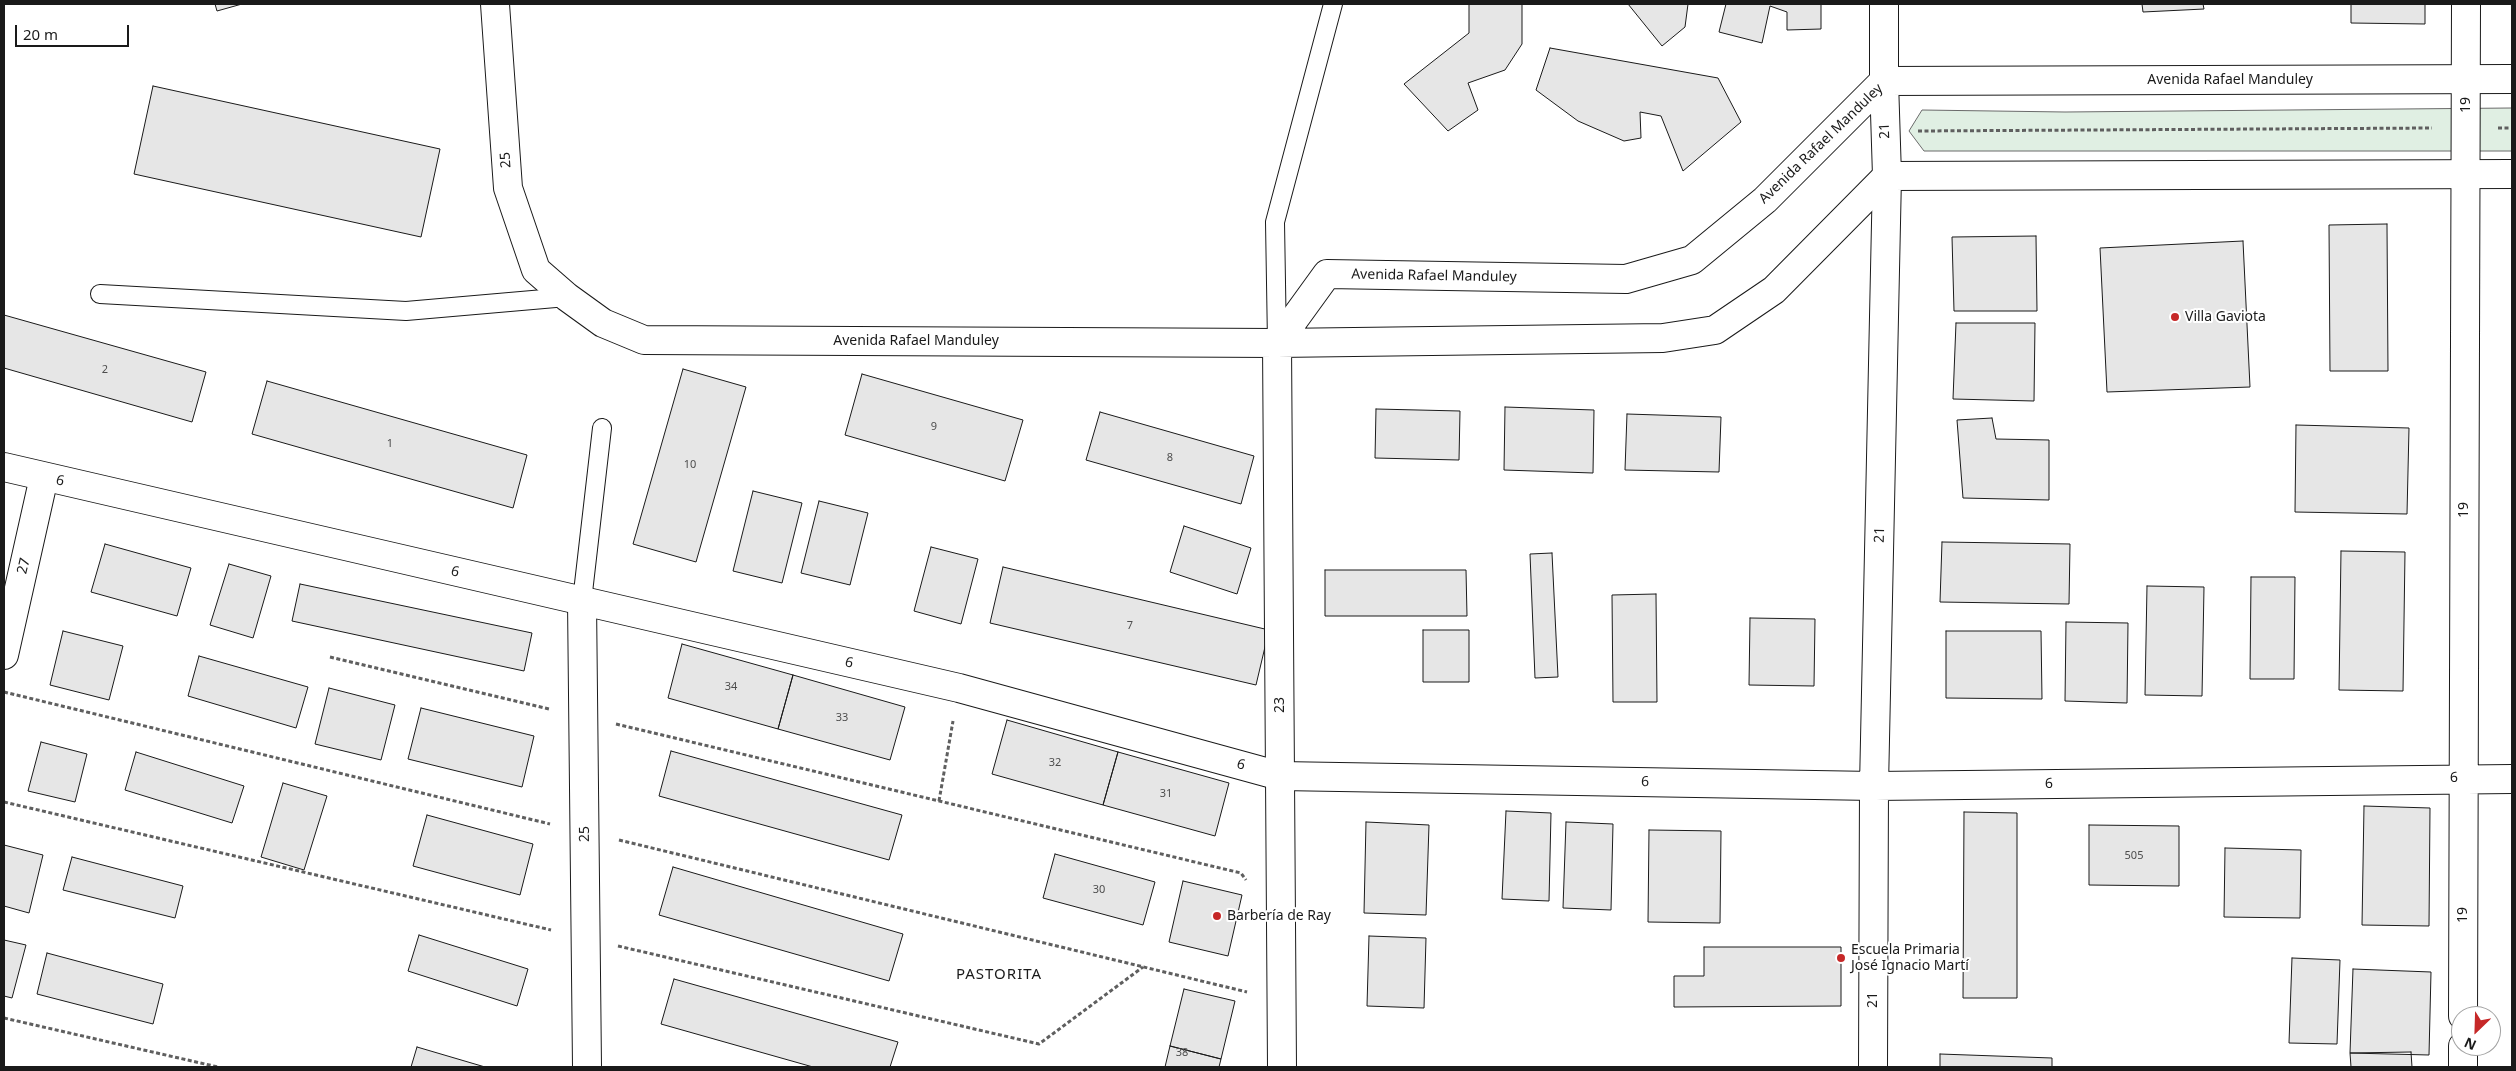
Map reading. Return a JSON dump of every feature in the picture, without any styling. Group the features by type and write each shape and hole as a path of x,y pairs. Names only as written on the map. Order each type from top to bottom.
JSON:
{"street":[{"name":"25","path":"495,4 508,188 536,270 567,297"},
{"name":"21","path":"1873,1067 1874,786 1887,176 1884,4"},
{"name":"19","path":"2463,1006 2466,4"},
{"name":"Avenida Rafael Manduley","path":"1277,343 1327,274 1626,279 1692,260 1765,200 1884,81 2512,79"},
{"path":"1887,176 2512,174"},
{"name":"Avenida Rafael Manduley","path":"567,297 602,323 644,340 1277,343 1663,338 1715,330 1774,290 1887,176"},
{"name":"23","path":"1277,343 1282,1067"},
{"name":"6","path":"4,467 959,688 1280,776 1874,786 2463,778 2512,779"},
{"name":"27","path":"4,654 44,477"},
{"name":"25","path":"582,601 587,1067"}],"lane":[{"path":"1277,343 1275,222 1333,4"},
{"path":"100,294 406,311 567,297"},
{"path":"582,601 602,428"}],"path":[{"path":"1909,131 2512,128"},
{"path":"330,657 1241,873 1246,881"},
{"path":"939,801 959,688"},
{"path":"4,692 1281,1000"},
{"path":"4,1018 218,1067"}],"green space":[{"path":"2512,108 2512,151 1924,151 1909,131 1922,110 2065,112"}],"building":[{"path":"215,4 242,4 217,11"},
{"path":"1469,4 1522,4 1522,44 1505,70 1468,83 1478,110 1448,131 1404,84 1469,33"},
{"path":"1628,4 1688,4 1685,27 1662,46"},
{"path":"1726,4 1821,4 1821,29 1787,30 1787,12 1770,6 1762,43 1719,32"},
{"path":"2142,4 2203,4 2204,9 2143,12"},
{"path":"2351,4 2425,4 2425,24 2351,23"},
{"path":"1550,48 1718,78 1741,122 1683,171 1661,116 1640,112 1641,138 1624,141 1578,121 1536,90"},
{"path":"153,86 440,149 421,237 134,174"},
{"path":"2387,224 2388,371 2330,371 2329,225"},
{"path":"2036,236 2037,311 1954,311 1952,237"},
{"name":"Villa Gaviota","path":"2243,241 2250,387 2107,392 2100,248"},
{"path":"4,315 206,372 192,422 4,368"},
{"path":"1956,323 2035,323 2034,401 1953,399"},
{"path":"683,369 746,387 696,562 633,544"},
{"path":"862,374 1023,420 1005,481 845,435"},
{"path":"267,381 527,455 513,508 252,434"},
{"path":"1505,407 1594,410 1593,473 1504,470"},
{"path":"1376,409 1460,411 1459,460 1375,458"},
{"path":"1100,412 1254,456 1241,504 1086,460"},
{"path":"1627,414 1721,417 1719,472 1625,470"},
{"path":"1992,418 1996,439 2049,440 2049,500 1963,498 1957,420"},
{"path":"2296,425 2409,428 2407,514 2295,512"},
{"path":"753,491 802,503 782,583 733,571"},
{"path":"819,501 868,513 850,585 801,573"},
{"path":"1184,526 1251,548 1237,594 1170,572"},
{"path":"1942,542 2070,544 2069,604 1940,602"},
{"path":"105,544 191,568 177,616 91,592"},
{"path":"931,547 978,559 961,624 914,611"},
{"path":"2341,551 2405,552 2403,691 2339,690"},
{"path":"1552,553 1558,677 1535,678 1530,554"},
{"path":"229,564 271,576 253,638 210,625"},
{"path":"1003,567 1269,630 1256,685 990,623"},
{"path":"1325,570 1466,570 1467,616 1325,616"},
{"path":"2251,577 2295,577 2294,679 2250,679"},
{"path":"300,584 532,633 524,671 292,621"},
{"path":"2147,586 2204,587 2202,696 2145,695"},
{"path":"1656,594 1657,702 1613,702 1612,595"},
{"path":"1750,618 1815,619 1814,686 1749,685"},
{"path":"2066,622 2128,623 2127,703 2065,701"},
{"path":"1423,630 1469,630 1469,682 1423,682"},
{"path":"63,631 123,646 109,700 50,685"},
{"path":"1946,631 2041,631 2042,699 1946,698"},
{"path":"682,644 793,675 778,729 668,698"},
{"path":"199,656 308,687 296,728 188,696"},
{"path":"793,675 905,707 890,760 778,729"},
{"path":"329,688 395,705 381,760 315,744"},
{"path":"421,708 534,736 522,787 408,759"},
{"path":"1007,720 1118,752 1103,805 992,774"},
{"path":"41,742 87,754 75,802 28,791"},
{"path":"671,751 902,815 889,860 659,796"},
{"path":"136,752 244,786 232,823 125,790"},
{"path":"1118,752 1229,783 1215,836 1103,805"},
{"path":"283,783 327,796 304,870 261,857"},
{"path":"2364,806 2430,808 2429,926 2362,925"},
{"path":"1506,811 1551,813 1549,901 1502,899"},
{"path":"1964,812 2017,813 2017,998 1963,998"},
{"path":"427,815 533,844 520,895 413,866"},
{"path":"1366,822 1429,825 1426,915 1364,913"},
{"path":"1566,822 1613,824 1611,910 1563,908"},
{"path":"2089,825 2179,826 2179,886 2089,885"},
{"path":"1649,830 1721,831 1720,923 1648,922"},
{"path":"4,845 43,855 29,913 4,906"},
{"path":"2225,848 2301,850 2300,918 2224,917"},
{"path":"1055,854 1155,882 1143,925 1043,898"},
{"path":"72,857 183,886 175,918 63,890"},
{"path":"673,867 903,934 889,981 659,915"},
{"path":"1183,881 1242,895 1228,956 1169,942"},
{"path":"419,935 528,969 517,1006 408,971"},
{"path":"1369,936 1426,938 1424,1008 1367,1006"},
{"path":"4,940 26,945 12,998 4,996"},
{"path":"1704,947 1841,947 1841,1006 1674,1007 1674,976 1704,976"},
{"path":"47,953 163,984 153,1024 37,994"},
{"path":"2292,958 2340,960 2337,1044 2289,1043"},
{"path":"2353,969 2431,972 2429,1055 2350,1053"},
{"path":"674,979 898,1042 890,1067 813,1067 661,1024"},
{"path":"1184,989 1235,1001 1221,1059 1170,1046"},
{"path":"1170,1046 1221,1059 1219,1067 1165,1067"},
{"path":"417,1047 485,1067 411,1067"},
{"path":"2411,1052 2412,1067 2351,1067 2350,1053"},
{"path":"1940,1054 2052,1058 2052,1067 1940,1067"}],"place":[{"name":"Villa Gaviota","path":"2175,317"},
{"name":"Barbería de Ray","path":"1217,916"},
{"name":"Escuela Primaria José Ignacio Martí","path":"1841,958"}],"district":[{"name":"PASTORITA","path":"999,975"}]}
